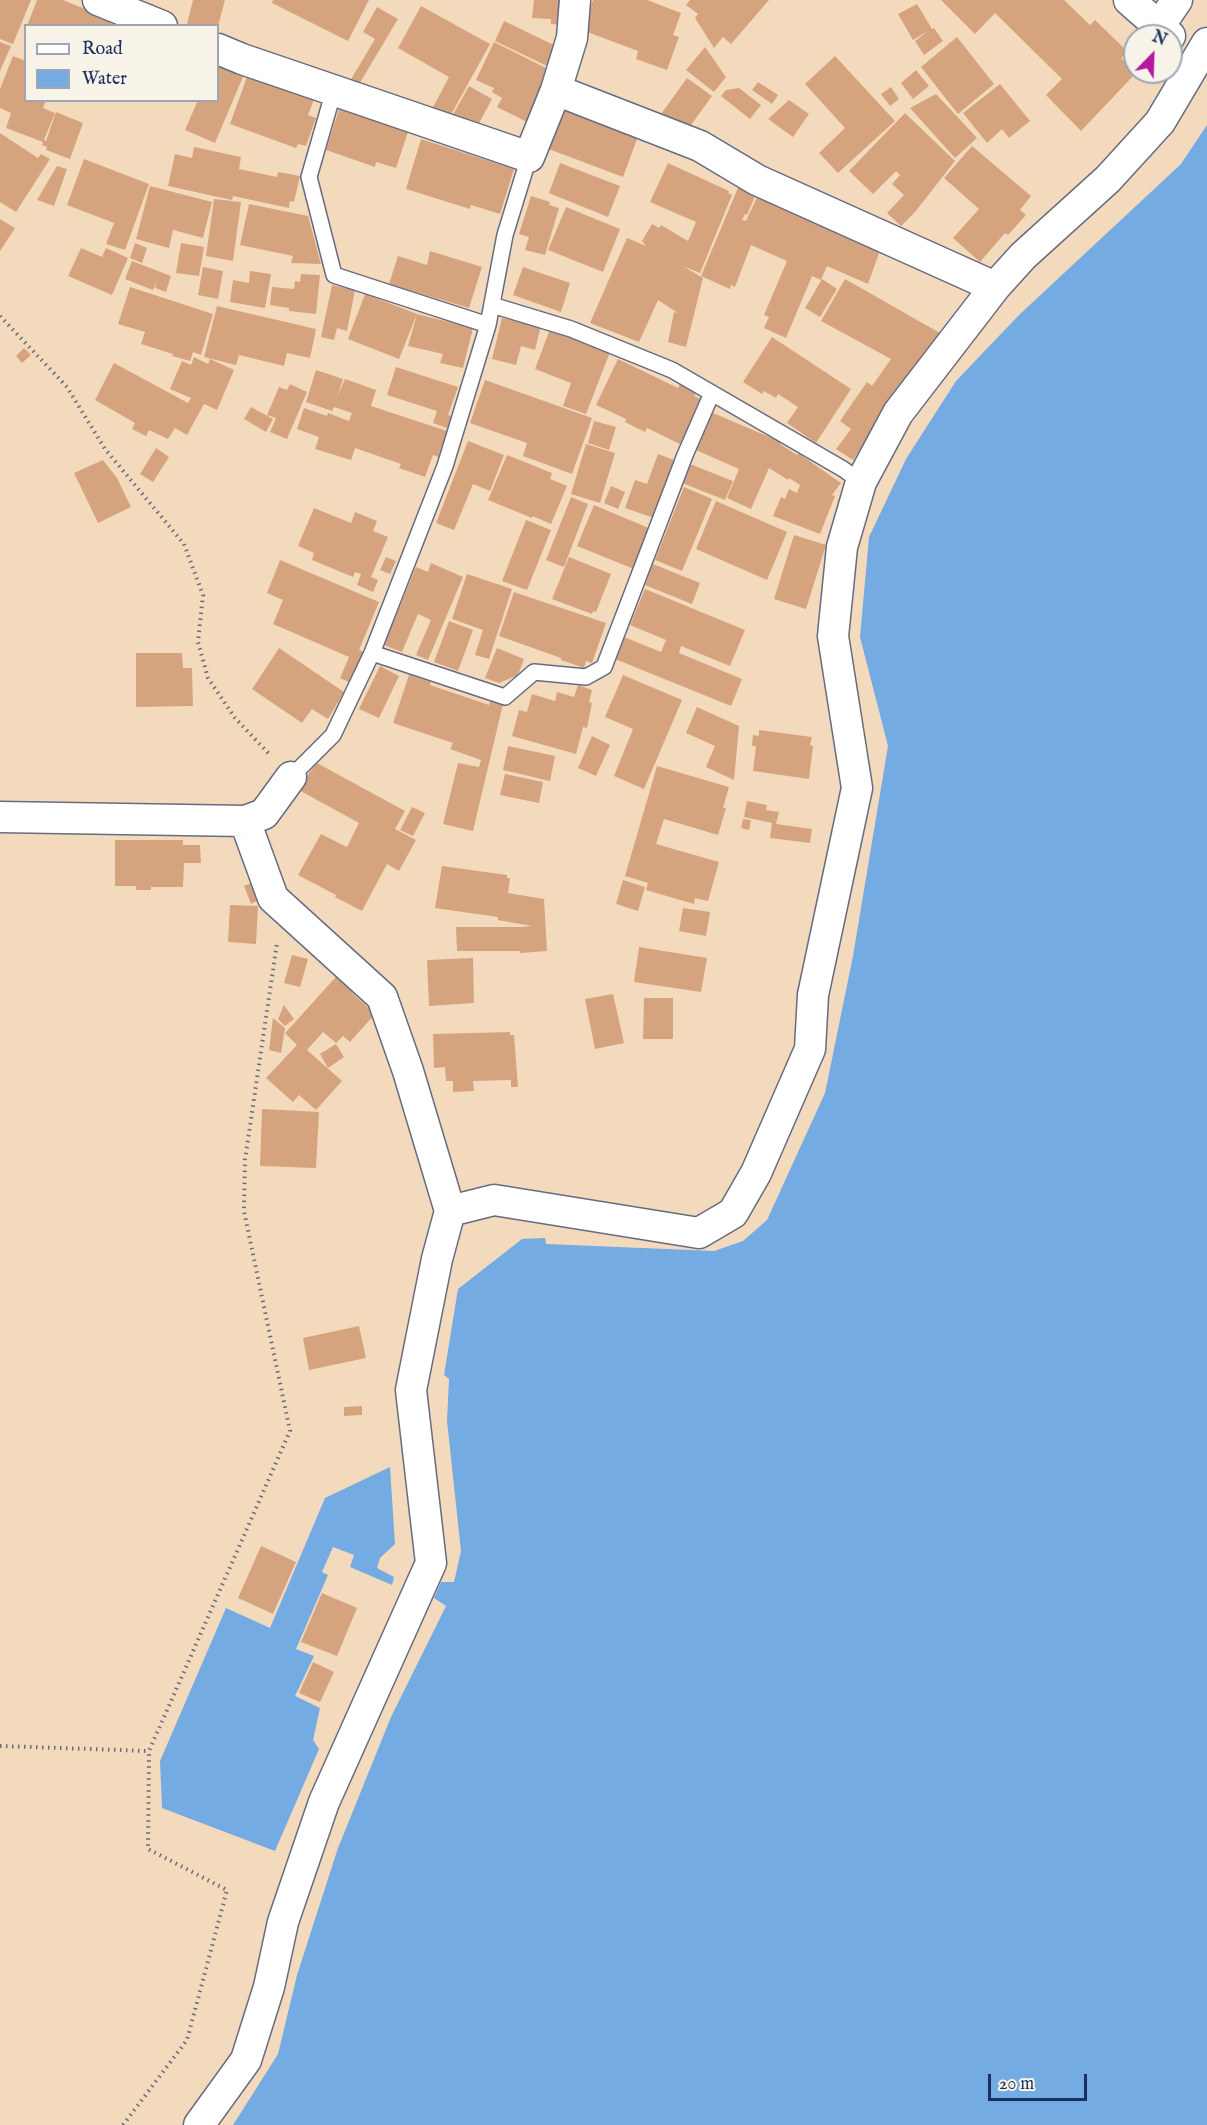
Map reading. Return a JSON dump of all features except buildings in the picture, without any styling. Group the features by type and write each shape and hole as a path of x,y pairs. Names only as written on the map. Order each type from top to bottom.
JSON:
{"street":[{"path":"98,0 157,24"},
{"path":"219,49 529,157 556,90 572,38 575,0"},
{"path":"1129,0 1157,24"},
{"path":"1170,24 1177,0"},
{"path":"450,1211 494,1200 699,1233 733,1213 756,1173 810,1049 813,995 857,788 833,636 842,547 861,482 898,413 995,287 1023,256 1108,179 1160,122 1202,53 1183,42"},
{"path":"556,90 700,146 757,180 995,287"},
{"path":"0,817 245,821 264,814 291,777"},
{"path":"199,2125 246,2060 269,1987 283,1922 324,1802 431,1563 411,1390 437,1259 450,1211 408,1071 382,997 273,898 245,821"}],"lane":[{"path":"334,90 309,177 334,275 488,325"},
{"path":"291,777 333,735 372,653 445,466 488,325 505,235 529,157"},
{"path":"492,305 571,329 672,370 843,469 861,482"},
{"path":"372,653 505,696 534,672 586,677 604,667 685,455 712,393"}],"path":[{"path":"0,316 67,387 105,449 184,544 204,595 198,642 208,678 235,718 291,777"},
{"path":"123,2125 187,2040 227,1890 148,1849 149,1751 290,1431 244,1212 245,1160 282,907"},
{"path":"0,1746 149,1751"}],"water":[{"path":"1207,125 1207,2125 233,2125 278,2054 297,1975 338,1848 391,1717 446,1606 434,1598 441,1582 454,1582 461,1551 447,1421 449,1379 444,1375 458,1289 522,1239 545,1238 546,1244 714,1251 743,1241 767,1220 825,1093 853,956 888,746 860,637 869,537 906,459 956,381 1019,315 1181,164"},
{"path":"390,1467 395,1544 380,1558 377,1568 394,1577 392,1585 350,1567 354,1555 333,1547 322,1572 328,1575 296,1649 314,1656 295,1696 320,1708 313,1740 319,1749 275,1851 162,1808 160,1761 226,1608 270,1628 325,1498"}]}
